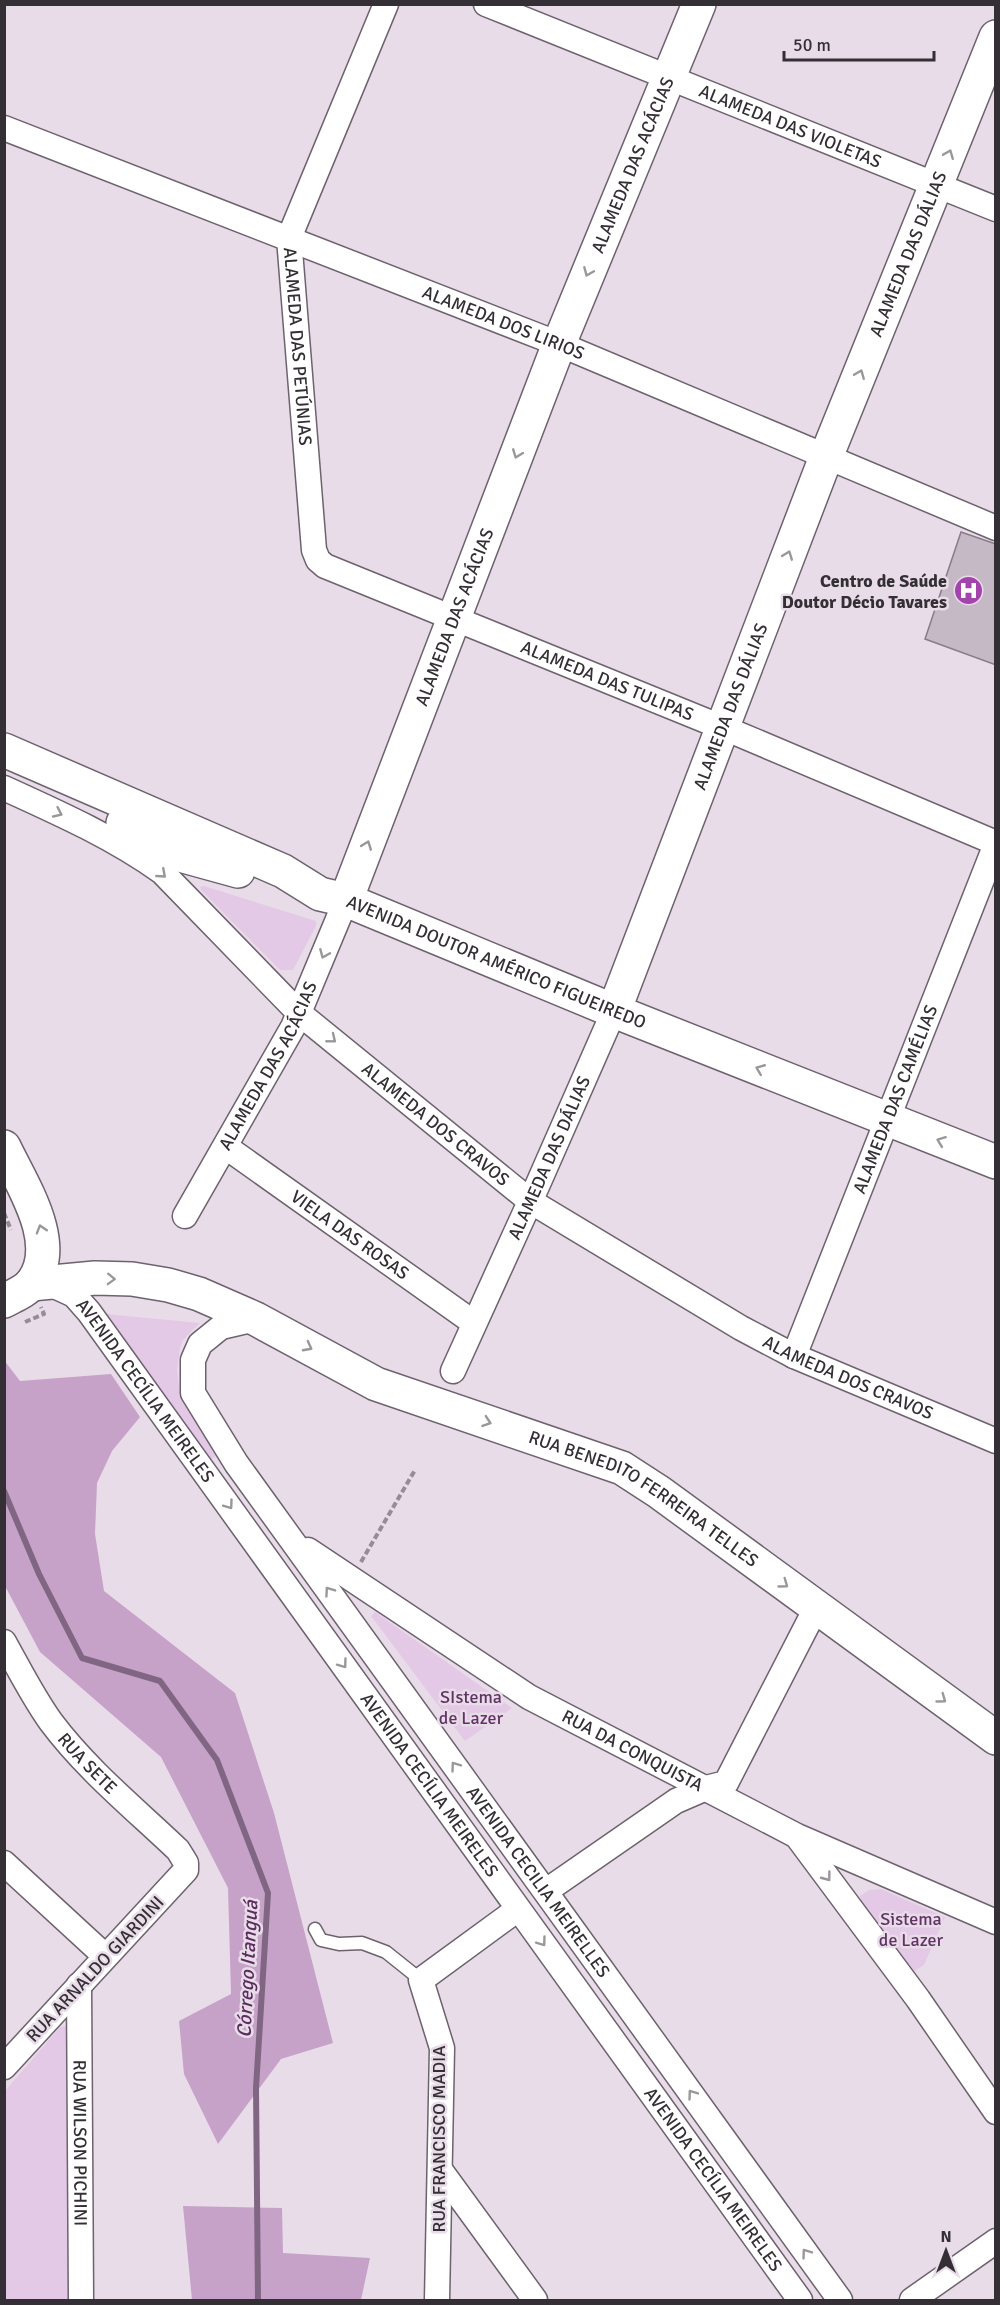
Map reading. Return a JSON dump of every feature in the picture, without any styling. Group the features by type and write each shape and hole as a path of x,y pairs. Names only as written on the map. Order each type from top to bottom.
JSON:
{"main road":[{"name":"ALAMEDA DAS ACÁCIAS","path":"333,897 454,618 558,344 699,4"},
{"name":"ALAMEDA DAS DÁLIAS","path":"614,1011 826,457 996,37"},
{"name":"AVENIDA DOUTOR AMÉRICO FIGUEIREDO","path":"4,750 283,871 333,897 886,1120 996,1162"},
{"path":"4,769 85,802 180,855 333,897"},
{"path":"4,1147 41,1226 44,1241 44,1255 28,1290"},
{"name":"RUA BENEDITO FERREIRA TELLES","path":"28,1290 95,1278 132,1279 168,1285 199,1294 256,1319 376,1384 622,1468 659,1492 996,1738"}],"street":[{"name":"ALAMEDA DAS PETÚNIAS","path":"318,560 314,550 289,238 386,4"},
{"name":"ALAMEDA DAS VIOLETAS","path":"486,4 996,209"},
{"name":"ALAMEDA DOS LIRIOS","path":"4,128 558,344 996,528"},
{"name":"ALAMEDA DAS TULIPAS","path":"318,560 325,566 721,727 996,843"},
{"name":"ALAMEDA DOS CRAVOS","path":"4,788 114,841 162,872 299,1012 530,1201 741,1328 794,1356 996,1441"},
{"name":"ALAMEDA DAS CAMÉLIAS","path":"794,1356 996,843"},
{"name":"ALAMEDA DAS ACÁCIAS","path":"185,1216 226,1147 299,1012 333,897"},
{"name":"ALAMEDA DAS DÁLIAS","path":"453,1371 614,1011"},
{"name":"VIELA DAS ROSAS","path":"226,1147 474,1323"},
{"name":"AVENIDA CECÍLIA MEIRELES","path":"28,1290 74,1295 89,1312 800,2301"},
{"name":"AVENIDA CECILIA MEIRELLES","path":"256,1319 221,1327 200,1344 193,1360 193,1393 236,1463 840,2301"},
{"path":"211,1481 236,1463"},
{"name":"RUA DA CONQUISTA","path":"292,1539 350,1580 529,1697 797,1836 996,1922"},
{"path":"546,1891 676,1801 706,1788 726,1783 816,1608"},
{"name":"RUA SETE","path":"4,1642 50,1721 78,1755 178,1850 186,1863 186,1870"},
{"path":"797,1836 924,2009 996,2112"},
{"path":"4,1863 105,1956"},
{"path":"857,1917 851,1900 851,1887 859,1864"},
{"name":"RUA ARNALDO GIARDINI","path":"4,2067 186,1870"},
{"path":"421,1980 518,1909"},
{"name":"RUA FRANCISCO MADIA","path":"421,1980 442,2048 437,2301"},
{"name":"RUA WILSON PICHINI","path":"79,1985 81,2301"},
{"path":"441,2170 535,2301"},
{"path":"912,2301 996,2241"}],"lane":[{"path":"315,1929 321,1940 339,1944 362,1943 386,1952 421,1980"}],"path":[{"path":"350,1580 415,1470"}],"green space":[{"path":"204,886 316,921 316,926 293,970 280,970 201,890 200,887"},
{"path":"106,1314 200,1323 183,1340 180,1348 177,1370 180,1396 219,1454 209,1461"},
{"name":"SIstema de Lazer","path":"375,1612 512,1708 465,1741 371,1616"},
{"name":"Sistema de Lazer","path":"881,1889 945,1917 924,1965 913,1972 863,1909 860,1896 869,1890"},
{"path":"60,2027 71,2027 70,2300 5,2300 5,2091"}],"shaded area":[{"path":"4,1360 20,1381 111,1374 140,1417 112,1451 97,1483 95,1534 104,1591 235,1693 274,1813 333,2043 281,2059 218,2144 184,2074 179,2021 231,1994 228,1888 161,1757 40,1652 5,1586"},
{"path":"183,2206 282,2208 283,2253 370,2258 361,2300 192,2300"}],"building":[{"name":"Centro de Saúde Doutor Décio Tavares","path":"961,532 996,544 996,665 925,639"}],"waterway":[{"name":"Córrego Itanguá","path":"4,1491 39,1574 82,1658 160,1681 217,1760 268,1893 256,2088 258,2300"}],"place":[{"name":"Centro de Saúde Doutor Décio Tavares","path":"968,591"}]}
